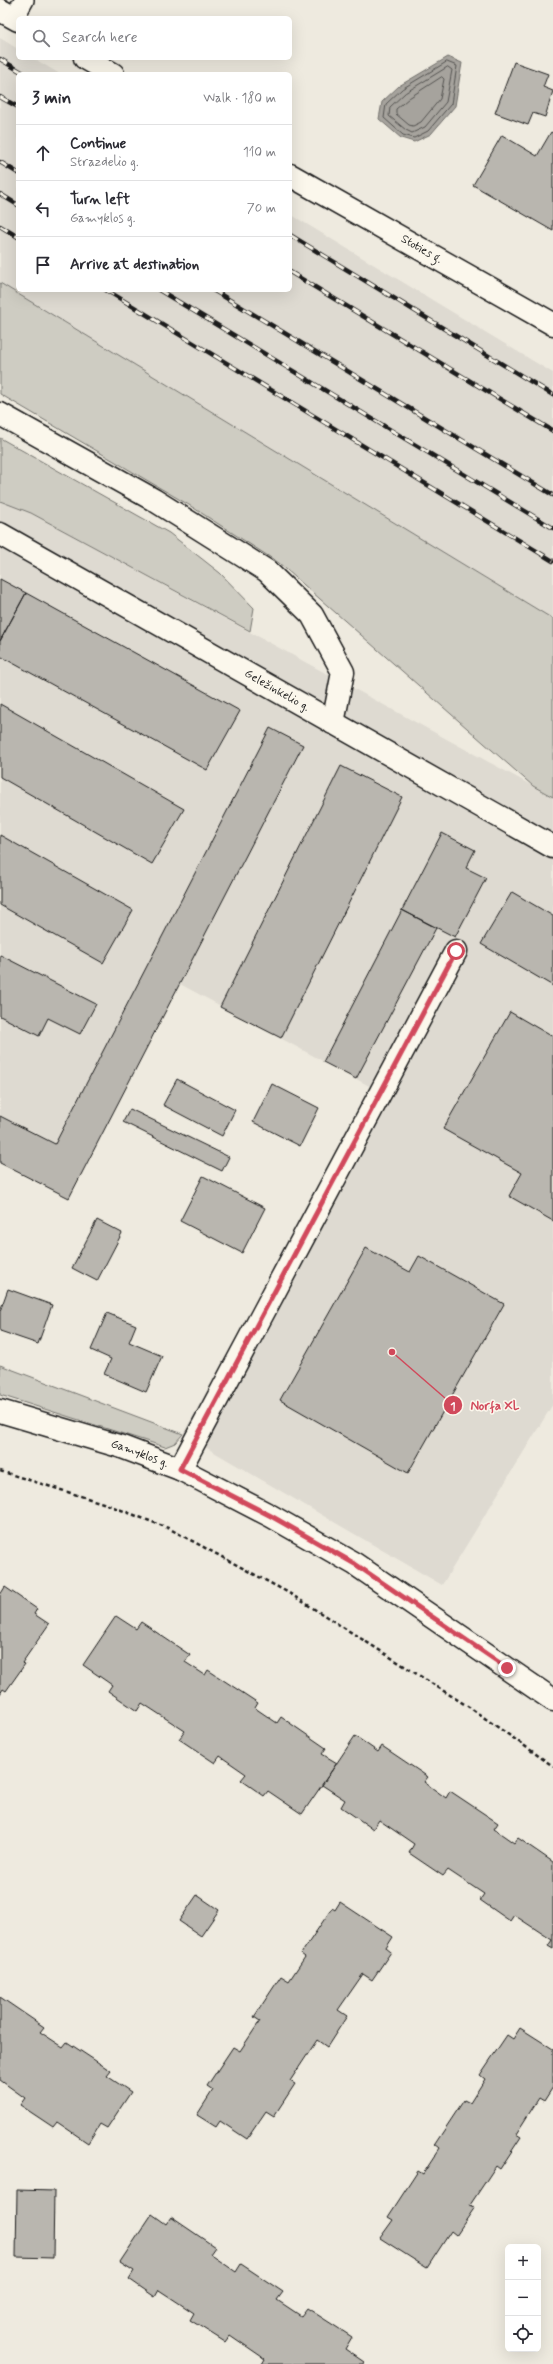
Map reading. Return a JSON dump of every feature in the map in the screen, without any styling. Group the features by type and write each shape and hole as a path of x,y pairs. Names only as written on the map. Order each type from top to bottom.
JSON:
{"street":[{"path":"88,60 110,72"},
{"name":"Stoties g.","path":"292,176 553,324"},
{"path":"0,414 154,500 267,571 312,615 343,672 333,723"},
{"name":"Geležinkelio g.","path":"0,534 553,847"},
{"path":"180,1469 456,951"},
{"name":"Gamyklos g.","path":"0,1411 122,1447 180,1469 271,1516 355,1564 553,1700"}],"path":[{"path":"0,1471 103,1503 168,1528 289,1593 469,1707 553,1766"}],"shaded area":[{"path":"0,38 16,48 16,60 36,60 57,72 16,72 16,292 292,292 292,215 553,373 553,619 0,283"},
{"path":"0,283 553,619 553,797 533,786 279,563 189,505 0,394"},
{"path":"0,438 169,533 220,573 254,608 250,631 31,513 0,501"},
{"path":"0,501 31,513 553,797 553,1404 442,1585 183,1434 373,1088 180,984 69,1198 0,1163"},
{"path":"0,1365 183,1434 175,1443 165,1447 0,1395"}],"water":[{"path":"448,57 462,63 455,106 431,134 414,142 401,138 379,119 382,102 399,86"}],"building":[{"path":"514,62 548,74 543,87 553,91 545,117 533,113 528,125 495,113"},
{"path":"551,132 553,133 553,231 473,185 502,135 537,156"},
{"path":"0,579 26,593 0,641"},
{"path":"26,593 240,711 207,770 0,656 0,641"},
{"path":"0,704 184,809 152,864 0,777"},
{"path":"270,728 303,745 69,1198 0,1163 0,1116 55,1144"},
{"path":"341,766 402,797 281,1038 220,1007"},
{"path":"442,833 475,850 466,868 486,878 455,937 402,910"},
{"path":"0,835 133,910 103,963 0,905"},
{"path":"512,892 553,916 553,986 481,944"},
{"path":"402,910 436,928 356,1079 323,1062"},
{"path":"0,955 96,1004 80,1034 48,1018 39,1036 0,1016"},
{"path":"510,1012 553,1037 553,1221 509,1196 522,1173 443,1129"},
{"path":"177,1079 235,1110 222,1136 163,1105"},
{"path":"272,1084 319,1108 300,1146 253,1122"},
{"path":"130,1109 229,1157 222,1171 123,1122"},
{"path":"203,1176 265,1208 242,1253 180,1221"},
{"path":"97,1220 122,1233 97,1281 72,1268"},
{"path":"366,1248 410,1272 419,1256 504,1304 408,1473 280,1400"},
{"path":"8,1289 52,1305 38,1344 0,1331 0,1311"},
{"path":"107,1313 136,1325 129,1342 162,1356 146,1392 104,1374 111,1359 91,1350"},
{"path":"5,1587 37,1609 34,1614 49,1624 22,1663 25,1664 6,1691 3,1689 0,1694 0,1595"},
{"path":"116,1616 136,1629 141,1622 190,1655 185,1662 205,1675 208,1670 258,1703 255,1708 277,1723 281,1717 326,1748 322,1754 337,1763 302,1814 268,1791 264,1796 241,1780 246,1774 220,1756 215,1763 179,1739 185,1731 142,1703 137,1711 108,1691 112,1685 83,1665"},
{"path":"355,1736 378,1752 382,1746 428,1777 424,1782 446,1798 450,1791 498,1823 494,1829 514,1843 518,1838 553,1862 553,1949 548,1946 552,1940 514,1915 510,1921 480,1900 484,1894 448,1870 443,1876 409,1853 414,1844 379,1820 373,1829 341,1807 345,1800 322,1785"},
{"path":"197,1895 219,1910 201,1936 179,1921"},
{"path":"340,1902 393,1937 386,1948 391,1952 372,1980 363,1974 338,2010 347,2016 327,2047 317,2040 290,2081 295,2084 274,2116 266,2111 247,2139 220,2121 216,2127 197,2115 213,2090 207,2086 233,2047 240,2051 260,2021 254,2017 281,1976 289,1981 305,1957 301,1954 332,1908 335,1910"},
{"path":"0,1997 44,2027 40,2032 63,2047 67,2042 111,2071 107,2076 131,2092 107,2128 100,2124 88,2143 57,2122 53,2127 20,2105 25,2098 0,2080"},
{"path":"520,2028 553,2049 553,2087 544,2101 539,2098 516,2134 521,2137 500,2169 496,2166 470,2205 475,2207 456,2235 451,2231 427,2268 380,2238 393,2220 388,2217 418,2171 423,2174 440,2148 435,2144 464,2100 470,2103 485,2079 480,2075 507,2035 513,2039"},
{"path":"17,2190 54,2191 53,2258 16,2257"},
{"path":"152,2214 166,2224 171,2217 215,2247 210,2254 236,2272 241,2264 283,2292 277,2300 301,2316 307,2308 352,2337 345,2349 364,2362 363,2364 262,2364 265,2359 230,2335 225,2342 190,2320 194,2313 159,2290 155,2297 129,2279 134,2271 120,2262"}],"railway":[{"path":"0,59 22,72"},
{"path":"0,97 16,106"},
{"path":"0,162 16,172"},
{"path":"0,194 16,204"},
{"path":"0,226 16,236"},
{"path":"292,236 553,395"},
{"path":"292,273 553,431"},
{"path":"109,292 553,561"},
{"path":"162,292 553,528"},
{"path":"216,292 553,495"}],"place":[{"name":"Norfa XL","path":"392,1352"}],"route":[{"path":"456,951 180,1469 271,1516 355,1564 507,1668"}]}
